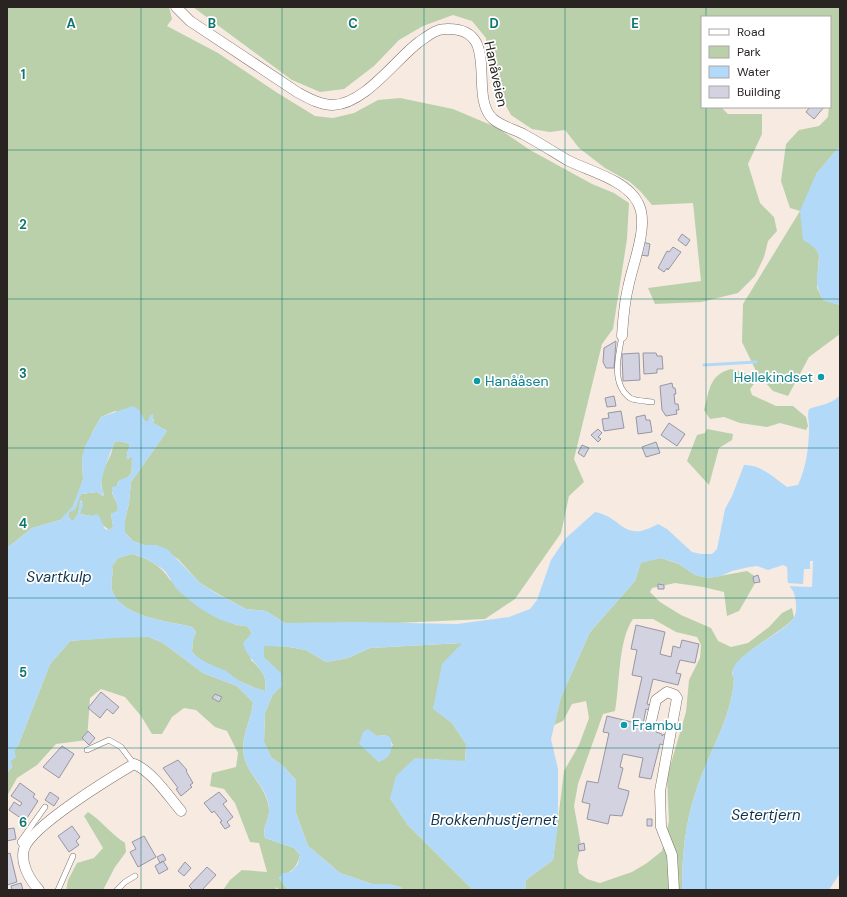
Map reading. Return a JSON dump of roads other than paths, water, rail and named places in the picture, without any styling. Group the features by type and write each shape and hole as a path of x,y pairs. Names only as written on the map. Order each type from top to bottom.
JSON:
{"street":[{"name":"Hanåveien","path":"176,7 190,21 297,92 308,98 332,105 345,103 361,95 408,50 433,32 444,29 465,31 474,38 480,54 484,100 492,118 533,139 571,162 617,183 633,194 639,203 642,215 642,229 628,288 622,336"},
{"path":"650,726 656,700 667,692 676,695 677,698 674,723 660,791 661,827 672,855 674,890"},
{"path":"39,890 30,881 23,858 24,848 37,832 79,798 134,764 141,766 148,773 181,811"}],"lane":[{"path":"622,336 618,364 621,387 631,399 652,402"},
{"path":"87,750 109,740 121,747 134,764"},
{"path":"24,848 20,842 25,832 45,806"},
{"path":"58,890 73,856"},
{"path":"117,890 125,882 135,876"}],"water":[{"path":"840,146 839,305 823,300 819,292 817,273 819,256 812,245 803,240 800,211 816,174"},
{"path":"840,395 840,873 829,890 682,890 684,852 689,815 701,777 719,736 729,708 734,678 733,670 737,662 746,654 790,622 796,612 795,596 788,583 787,567 783,565 768,570 757,566 749,567 732,571 721,576 709,578 695,575 679,564 661,558 641,563 635,581 590,632 561,697 551,739 558,769 558,824 553,860 526,880 525,890 473,890 407,824 390,798 396,776 415,758 465,761 466,744 452,723 433,709 442,664 462,643 370,648 348,658 326,662 306,650 289,647 264,646 264,657 281,673 282,686 272,696 265,713 264,742 271,757 283,766 296,780 296,813 308,846 340,873 372,884 389,884 400,887 403,890 288,890 279,878 283,873 291,872 298,864 300,855 294,848 265,838 264,830 269,815 268,803 263,789 250,770 244,756 243,749 245,735 253,702 237,686 203,673 163,643 149,637 70,641 50,664 18,746 14,750 16,758 11,760 12,767 7,773 7,548 32,528 60,520 73,506 83,479 82,458 85,446 101,417 133,406 139,410 146,422 148,421 150,415 153,414 153,423 167,431 131,482 129,503 125,520 125,533 133,541 144,545 156,545 167,549 200,583 219,595 246,609 266,611 285,623 358,622 457,624 509,617 530,609 537,600 551,560 566,538 595,512 612,519 630,530 637,531 658,524 667,529 692,552 712,554 717,549 725,509 732,496 744,465 750,465 761,469 787,487 798,485 803,472 808,450 809,409 837,398","holes":["119,441 130,444 126,458 128,460 130,456 132,457 132,473 128,477 119,480 117,486 112,487 117,508 117,511 111,514 113,527 109,530 105,529 99,516 96,514 92,516 80,514 83,505 80,500 78,514 74,520 71,520 68,515 69,512 75,510 81,494 97,492 104,496 101,487 103,475 115,442","132,554 157,565 165,571 177,589 202,609 219,619 238,625 247,626 252,633 243,643 245,650 264,677 266,683 265,691 243,683 226,671 207,663 192,652 193,640 196,632 192,627 148,617 127,608 119,601 112,590 112,566 118,558"]},
{"path":"368,729 377,736 385,735 390,737 392,745 389,755 379,762 359,744 363,732"}],"waterway":[{"path":"704,365 756,362"}],"place":[{"name":"Hellekindset","path":"821,377"},
{"name":"Hanååsen","path":"477,381"},
{"name":"Frambu","path":"624,725"}],"water label":[{"name":"Svartkulp","path":"59,577"},
{"name":"Setertjern","path":"766,815"},
{"name":"Brokkenhustjernet","path":"494,820"}]}
